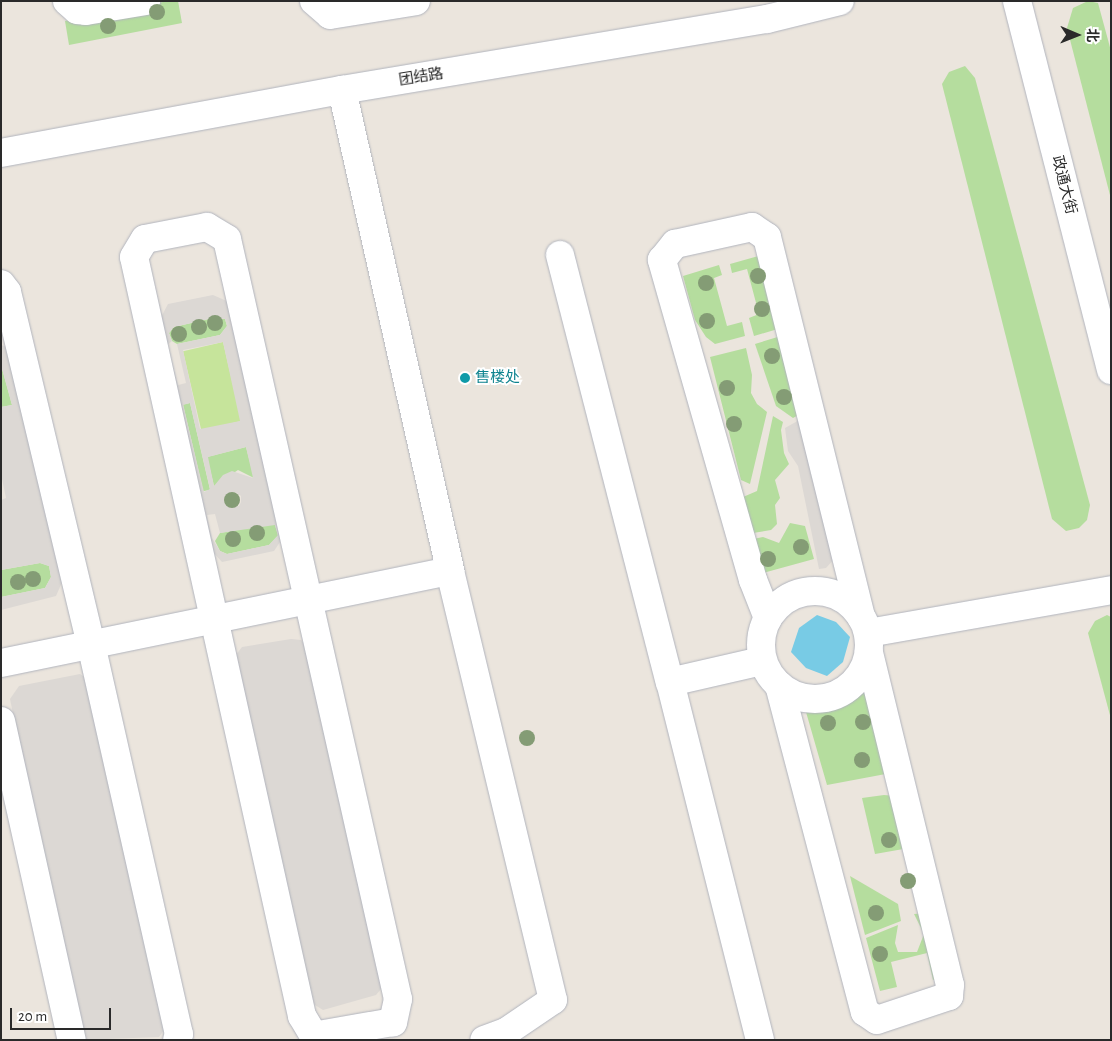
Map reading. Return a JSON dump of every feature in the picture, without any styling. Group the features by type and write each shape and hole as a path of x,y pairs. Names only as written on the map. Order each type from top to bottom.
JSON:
{"street":[{"path":"67,1 77,10 86,11 146,1"},
{"path":"314,1 330,15 416,1"},
{"name":"团结路","path":"1,153 342,90 767,19 840,1"},
{"name":"政通大街","path":"1017,1 1111,370"},
{"path":"342,90 450,572 553,1000 506,1032 484,1040"},
{"path":"207,227 228,239 308,600 398,999 393,1022 314,1036 302,1016 212,620 134,257 144,239 207,227"},
{"path":"768,618 753,580 662,260 675,244 752,227 767,237 866,634 950,985 949,996 879,1030 865,1012 779,685 762,661 760,644 768,618 785,600 801,592 818,591 843,599 866,634 858,677 837,695 819,700 801,698 779,685"},
{"path":"560,255 760,1040"},
{"path":"1,284 7,292 92,644 179,1034 177,1040"},
{"path":"1,663 450,572"},
{"path":"866,634 1111,590"},
{"path":"670,682 762,661"},
{"path":"1,721 72,1040"}],"green space":[{"path":"168,1 178,1 182,23 69,45 65,21"},
{"path":"1088,1 1098,3 1111,51 1111,199 1067,28 1073,8"},
{"path":"965,66 975,78 1090,505 1087,520 1079,528 1066,531 1052,519 942,84 949,72"},
{"path":"762,255 781,328 754,336 749,318 759,314 747,269 732,273 730,264"},
{"path":"719,265 722,275 714,278 727,326 742,322 745,336 715,344 706,337 695,320 683,276"},
{"path":"213,318 225,319 227,326 220,335 177,344 172,341 169,333 174,327"},
{"path":"784,335 800,414 793,418 776,406 755,344"},
{"path":"223,342 241,421 201,430 183,351"},
{"path":"746,348 752,375 751,393 757,404 767,412 750,484 741,480 710,357"},
{"path":"1,365 12,405 1,407"},
{"path":"190,403 210,490 203,491 183,405"},
{"path":"773,416 783,422 781,430 784,453 789,464 775,480 780,498 775,505 777,524 771,530 753,533 743,497 757,491"},
{"path":"246,447 254,478 238,470 214,486 207,457"},
{"path":"790,523 805,526 814,559 763,573 753,539 763,537 779,543"},
{"path":"264,525 275,525 278,536 269,545 227,554 220,551 215,541 220,533"},
{"path":"40,563 49,566 51,577 45,588 1,597 1,570"},
{"path":"1107,615 1111,617 1111,719 1088,633 1095,621"},
{"path":"869,682 891,773 827,785 804,705 836,704 853,697"},
{"path":"884,795 895,796 909,848 875,854 862,798"},
{"path":"850,876 898,904 901,921 865,935"},
{"path":"926,913 943,977 933,980 927,953 891,962 897,987 880,991 866,938 898,925 895,943 898,952 917,952 924,934 914,914"}],"shaded area":[{"path":"213,295 229,302 282,539 274,551 222,562 213,552 158,323 168,304","holes":["213,318 225,319 227,326 220,335 177,344 186,383 178,385 167,345 172,341 169,333 174,327","223,342 240,421 200,429 183,350","190,403 210,489 204,492 183,405","246,447 253,478 232,471 223,475 214,486 208,457","235,492 241,496 241,502 239,506 231,507 226,498","215,514 220,533 275,525 278,535 269,545 227,554 220,551 212,538 207,515"]},
{"path":"1,345 11,348 63,580 56,596 1,610 1,597 45,588 51,577 49,566 40,563 1,570 1,500 6,498 1,474 1,407 12,405 1,365"},
{"path":"801,419 835,558 826,568 819,569 798,466 788,451 785,428"},
{"path":"291,639 301,640 307,647 385,984 376,995 323,1010 307,1000 232,660 242,647"},
{"path":"80,674 90,681 167,1026 159,1037 81,1040 10,699 19,686"}],"water":[{"path":"817,615 836,622 850,637 843,662 827,676 806,668 791,652 799,628"}],"place":[{"name":"售楼处","path":"465,378"}]}
